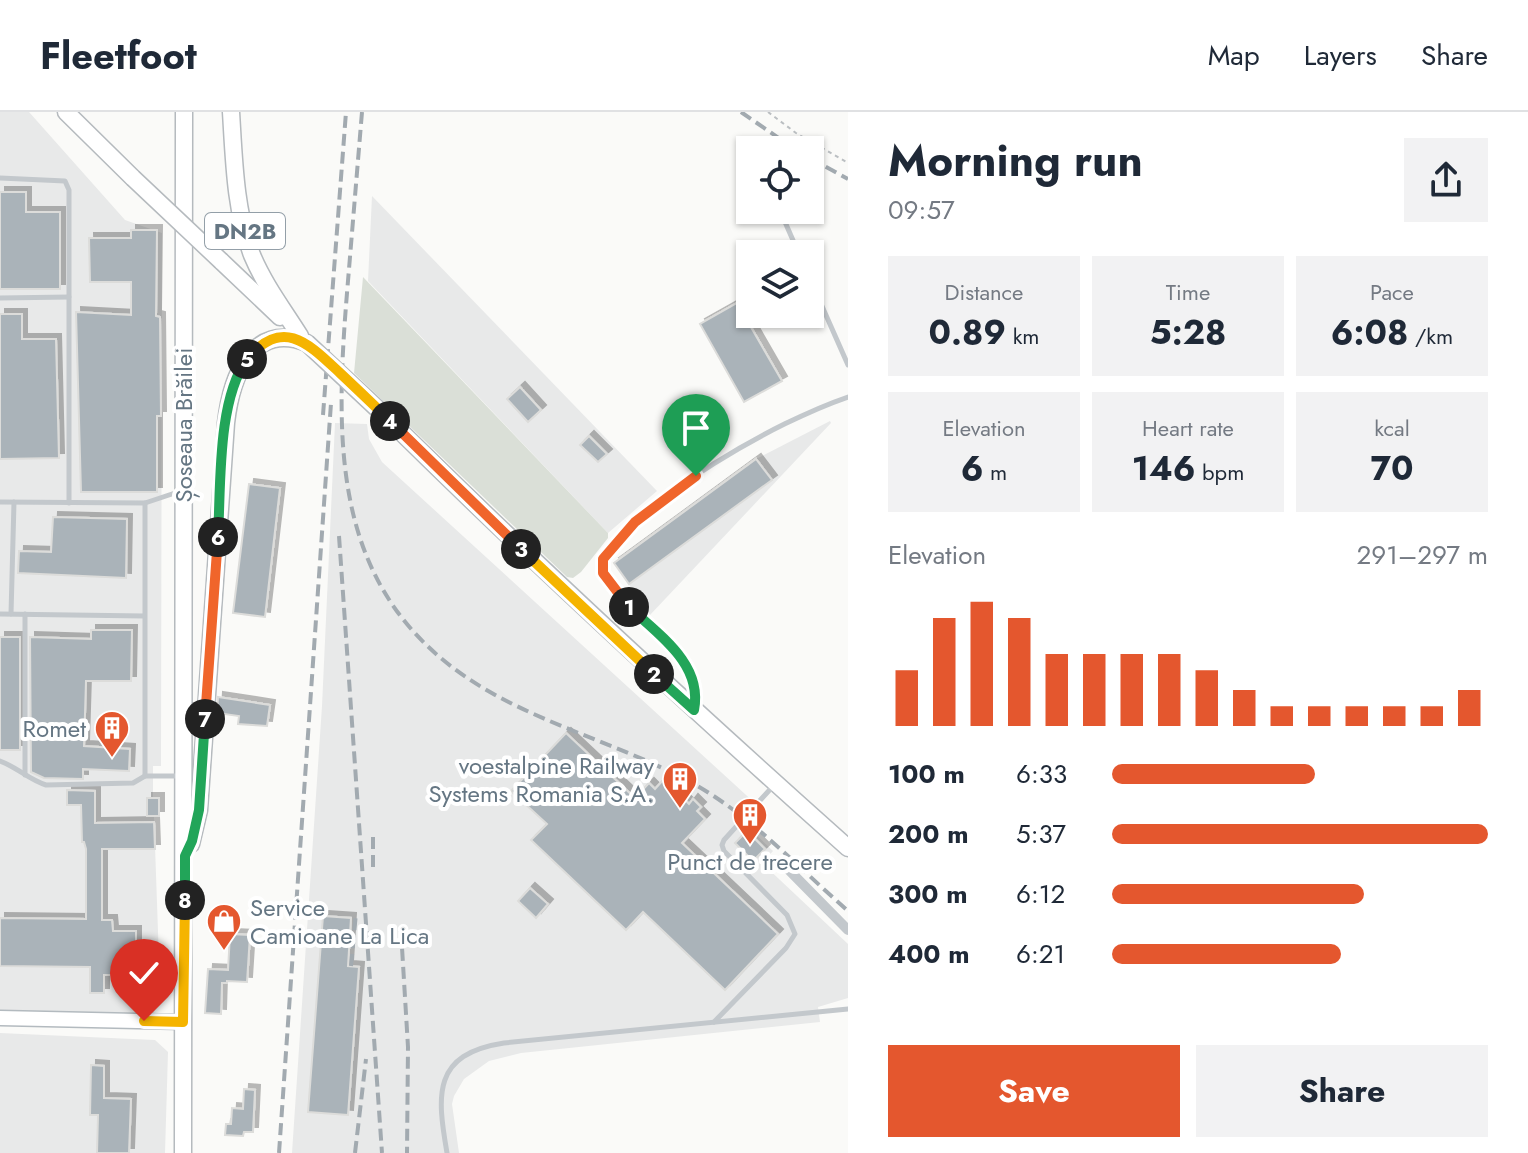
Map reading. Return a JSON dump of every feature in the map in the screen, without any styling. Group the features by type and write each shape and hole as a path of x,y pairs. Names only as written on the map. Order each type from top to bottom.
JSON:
{"main road":[{"name":"DN2B","path":"66,112 491,521 848,848"},
{"name":"Șoseaua Brăilei","path":"183,1153 184,112"},
{"name":"DN2B","path":"231,112 238,193 246,237 267,285 304,339"},
{"path":"185,856 199,810 228,403 239,371 267,340 283,336 304,339"},
{"path":"0,1018 183,1022"}],"street":[{"path":"780,861 848,930"}],"lane":[{"path":"0,178 65,181 69,190 69,503"},
{"path":"0,298 69,297"},
{"path":"824,311 848,365"},
{"path":"694,710 696,688 689,669 666,641 617,593 603,573 603,559 635,522 704,470 790,422 848,397"},
{"path":"0,502 145,503 184,490"},
{"path":"11,614 14,502"},
{"path":"145,503 145,776"},
{"path":"0,614 144,616"},
{"path":"25,614 25,775"},
{"path":"0,761 46,785 133,783 145,776 184,776"},
{"path":"714,1023 786,948 795,934 787,915 724,851 722,845 776,784"},
{"path":"447,1153 440,1104 443,1085 452,1067 474,1049 504,1043 848,1009"}],"path":[{"path":"768,112 796,133 848,163"}],"shaded area":[{"path":"0,112 29,112 125,220 162,233 161,766 153,766 153,798 159,798 159,816 154,817 160,989 148,1023 0,1024"},
{"path":"372,196 657,491 608,533 368,281"},
{"path":"363,277 608,533 608,538 573,578 567,577 354,373"},
{"path":"830,421 650,615 614,563 756,459"},
{"path":"335,423 367,424 369,439 382,462 757,805 760,809 745,824 773,851 762,863 848,944 848,998 818,1007 820,1022 521,1053 489,1061 464,1079 452,1104 459,1153 292,1153 322,706"},
{"path":"0,1033 155,1040 168,1052 165,1153 0,1153"}],"building":[{"path":"0,192 26,192 26,212 60,212 60,289 0,289"},
{"path":"131,230 157,230 156,316 160,317 161,416 157,416 157,492 81,492 76,312 131,315 131,282 90,282 89,238 131,238"},
{"path":"736,304 736,328 751,328 782,381 744,402 700,324"},
{"path":"0,314 22,314 22,339 56,339 59,458 0,459"},
{"path":"520,387 541,410 528,422 507,399"},
{"path":"589,436 607,454 598,462 580,445"},
{"path":"756,459 772,480 629,584 614,563"},
{"path":"249,484 280,488 265,617 233,613"},
{"path":"53,517 127,519 126,578 18,573 19,551 51,552"},
{"path":"91,630 132,630 131,681 86,681 84,746 130,749 129,771 83,769 83,779 44,778 31,772 30,637 91,639"},
{"path":"0,637 20,637 20,750 0,750"},
{"path":"218,697 270,705 267,726 238,724 239,716 217,713"},
{"path":"566,733 635,798 649,783 655,789 664,779 689,804 693,799 701,807 697,811 705,819 682,843 778,934 725,990 643,912 626,930 531,840 547,824 511,791"},
{"path":"67,790 95,791 95,823 154,822 155,849 102,849 102,920 112,920 113,931 136,931 136,975 104,975 104,993 90,993 90,967 0,966 0,918 86,919 86,849 82,842 81,805 67,805"},
{"path":"147,798 159,798 159,816 147,816"},
{"name":"Punct de trecere","path":"747,831 765,849 753,861 735,843"},
{"path":"530,888 548,904 536,918 518,901"},
{"path":"323,916 351,918 348,966 359,967 348,1115 308,1112"},
{"path":"230,934 250,935 247,982 222,983 221,1014 205,1013 208,969 228,970"},
{"path":"91,1065 104,1066 104,1098 131,1099 129,1153 97,1153 98,1115 90,1115"},
{"path":"244,1089 255,1090 253,1132 244,1132 243,1136 225,1135 226,1124 231,1124 232,1108 243,1109"}],"railway":[{"path":"323,415 346,112"},
{"path":"362,112 343,352 345,466 354,519 372,568 399,614 438,656 490,692 540,717 669,771 715,797 774,843 848,911"},
{"path":"741,112 776,136"},
{"path":"824,166 848,179"},
{"path":"279,1153 331,403"},
{"path":"339,536 382,1153"},
{"path":"373,837 373,869"},
{"path":"351,966 356,913"},
{"path":"401,931 408,1047 407,1153"},
{"path":"355,1153 366,1059"}],"place":[{"name":"Romet","path":"112,759"},
{"name":"voestalpine Railway Systems Romania S.A.","path":"680,810"},
{"name":"Punct de trecere","path":"750,846"},
{"name":"Service Camioane La Lica","path":"224,952"}],"route":[{"path":"144,1021 183,1022 185,856 199,810 226,423 234,381 245,361 260,345 283,336 307,343 491,521 694,710 696,688 689,669 666,641 626,604 609,583 602,565 607,552 635,522 696,476"}]}
